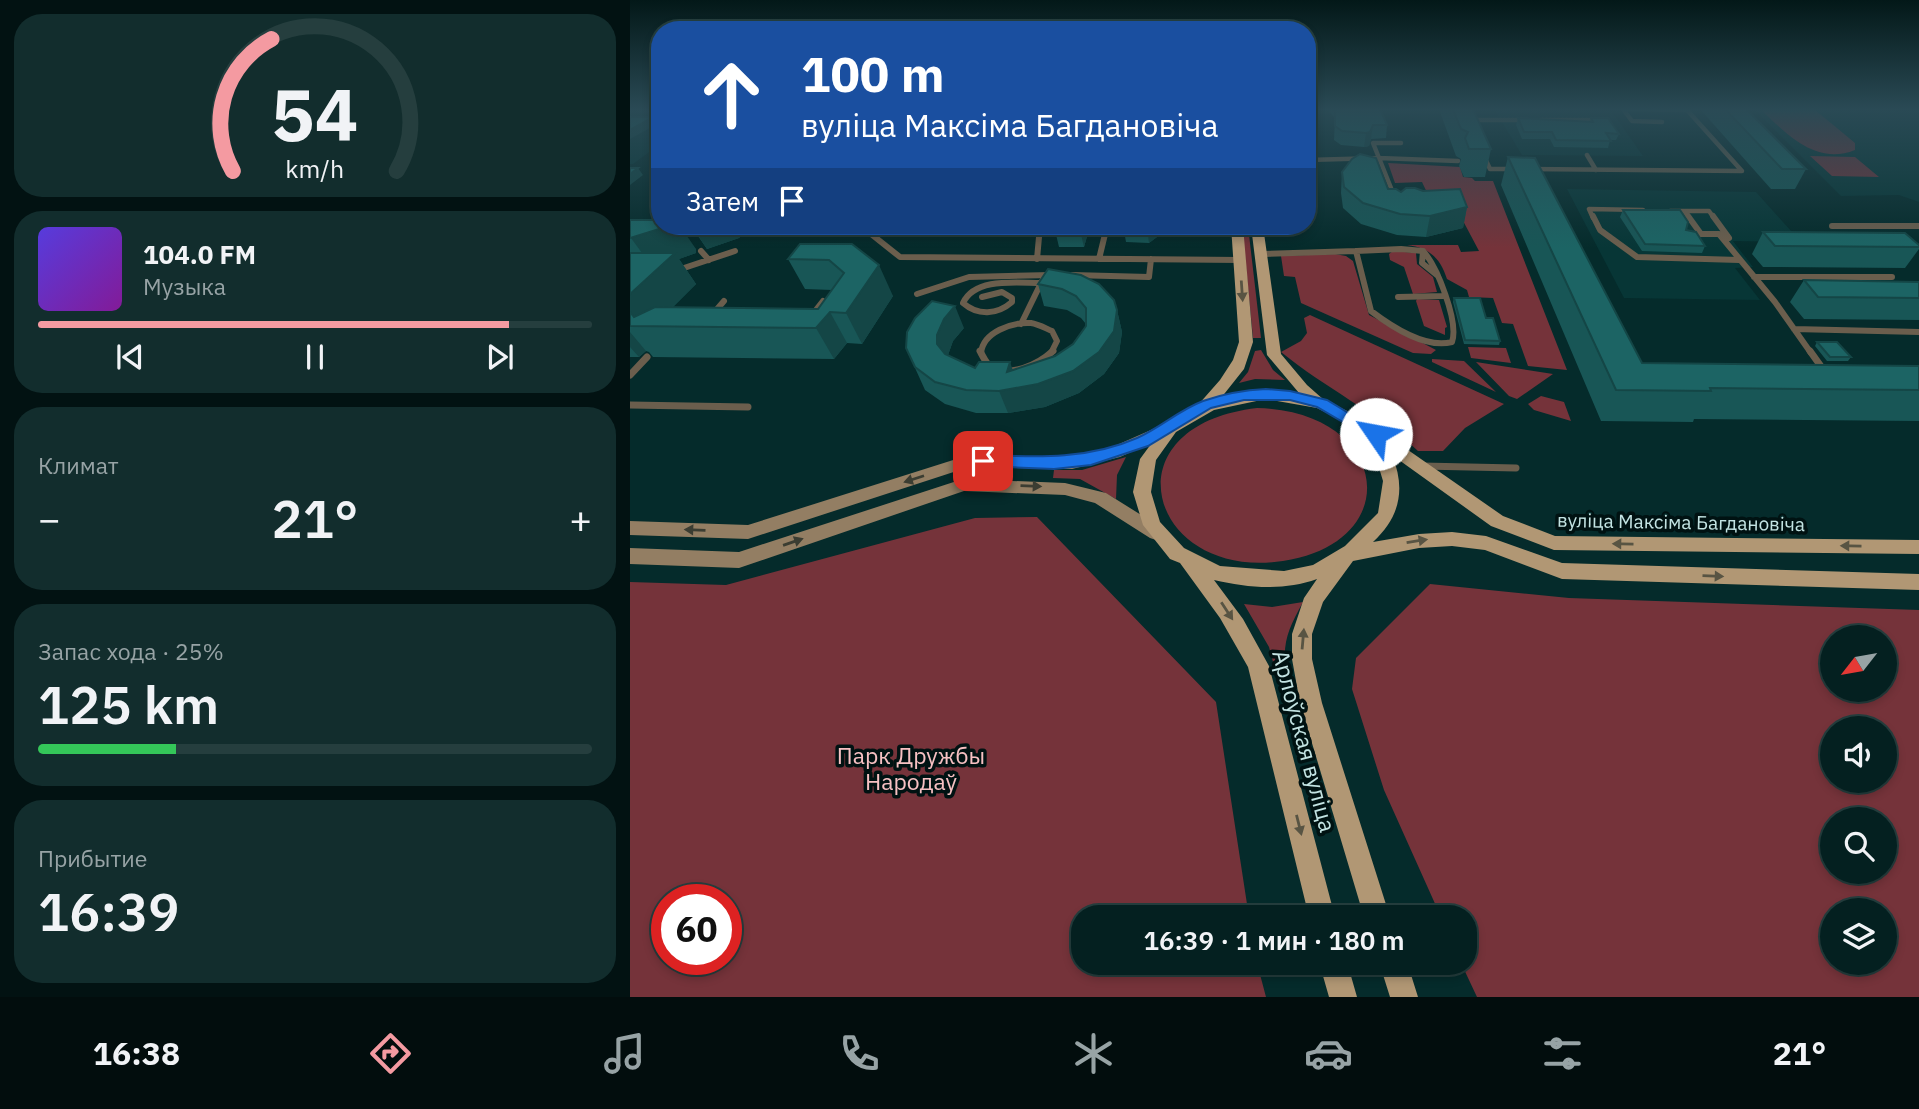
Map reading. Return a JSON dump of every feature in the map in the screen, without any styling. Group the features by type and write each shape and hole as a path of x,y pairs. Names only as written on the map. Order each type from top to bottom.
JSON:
{"main road":[{"path":"630,528 748,532 969,461 1072,463 1114,453 1169,428 1206,405 1233,376 1243,356 1246,342 1238,235"},
{"path":"1258,235 1274,355 1302,388 1322,403 1353,419 1370,434 1381,449 1389,468 1392,490 1383,520 1347,557"},
{"path":"1206,405 1244,395 1266,394 1290,395 1322,403"},
{"name":"вуліца Максіма Багдановіча","path":"1353,419 1497,521 1553,543 1919,547"},
{"path":"1156,533 1146,514 1141,484 1149,455 1169,428"},
{"path":"630,556 739,560 963,485 1065,489 1100,498 1156,533 1185,558 1219,573 1272,580 1318,571 1347,557 1419,541 1452,539 1486,543 1562,571 1919,582"},
{"name":"Арлоўская вуліца","path":"1347,557 1314,598 1302,634 1302,659 1311,703 1373,905"},
{"name":"Арлоўская вуліца","path":"1185,558 1219,599 1244,636 1258,666 1319,905"},
{"path":"1337,975 1343,997"},
{"path":"1396,975 1404,997"}],"lane":[{"path":"1484,156 1490,169 1742,171 1728,156"},
{"path":"1587,156 1595,170"},
{"path":"1379,158 1398,208"},
{"path":"1316,160 1379,158 1458,161"},
{"path":"1478,161 1486,161"},
{"path":"1526,169 1531,180"},
{"path":"1722,238 1729,238 1709,211 1589,209 1600,230 1637,257 1739,260"},
{"path":"1684,211 1701,234"},
{"path":"1832,226 1919,226"},
{"path":"1686,234 1719,234 1831,380 1818,380"},
{"path":"665,240 682,235"},
{"path":"686,235 693,242"},
{"path":"873,235 901,257 1240,260"},
{"path":"1037,259 1039,235"},
{"path":"1099,259 1105,235"},
{"path":"1261,254 1356,250 1423,251 1433,261 1454,339 1447,345 1434,345 1371,311 1356,250"},
{"path":"701,251 709,260"},
{"path":"666,274 735,251"},
{"path":"917,294 969,277 1149,277 1151,259"},
{"path":"1021,324 1033,323 1053,330 1058,337 1054,353 1034,366 1022,369 999,369 988,365 982,359 982,344 998,331 1021,324 1045,275"},
{"path":"1754,277 1892,277"},
{"path":"982,297 1002,292 1012,298 1012,302 997,312 988,313 977,312 963,303 969,292 979,288 1041,283"},
{"path":"1398,297 1443,296"},
{"path":"706,320 724,301"},
{"path":"805,325 823,301"},
{"path":"1794,330 1919,332"},
{"path":"630,374 647,357"},
{"path":"630,405 748,407"},
{"path":"1422,466 1516,468"}],"shaded area":[{"path":"630,156 644,156 633,164 630,164"},
{"path":"1801,156 1919,156 1919,202 1899,195 1841,196"},
{"path":"1567,189 1756,192 1801,242 1733,241 1753,267 1735,268 1760,300 1624,298"}],"green space":[{"path":"1810,156 1855,157 1879,177 1832,176"},
{"path":"1388,163 1460,167 1463,177 1475,181 1493,181 1567,370 1528,366 1513,324 1502,323 1493,298 1469,297 1467,290 1447,279 1433,255 1407,245 1458,245 1461,252 1479,251 1461,217 1432,203 1422,182 1395,183"},
{"path":"1243,235 1249,235 1261,338 1253,338"},
{"path":"1393,251 1416,253 1417,264 1433,277 1437,292 1413,294 1404,267 1390,260 1389,254"},
{"path":"1281,256 1346,256 1353,261 1369,315 1436,350 1431,354 1413,353 1301,303 1295,277 1284,276"},
{"path":"1417,299 1439,300 1447,327 1445,335 1424,326"},
{"path":"1310,315 1504,404 1465,428 1443,451 1418,451 1385,424 1281,352 1301,341 1307,333 1304,318"},
{"path":"1468,347 1506,348 1511,363 1471,358"},
{"path":"1261,350 1273,370 1285,380 1255,379 1239,383 1248,372 1255,351"},
{"path":"1432,359 1464,361 1496,392 1432,362"},
{"path":"1476,362 1553,374 1517,399 1509,396"},
{"path":"1541,396 1564,402 1571,421 1534,410 1528,404"},
{"path":"1257,408 1301,415 1334,431 1356,453 1366,478 1365,505 1350,530 1323,549 1283,561 1237,561 1201,548 1176,526 1162,499 1163,470 1178,442 1209,421"},
{"path":"1126,457 1117,475 1116,499 1080,479 1053,478 1054,470 1082,470"},
{"name":"Парк Дружбы Народаў","path":"1037,517 1216,702 1247,905 1071,905 1071,975 1260,975 1266,997 630,997 630,582 726,585 975,518"},
{"path":"1430,584 1569,598 1919,610 1919,997 1477,997 1467,975 1477,975 1477,905 1436,905 1384,790 1352,689 1356,658"},
{"path":"1303,602 1285,645 1287,676 1277,677 1269,647 1244,604 1272,607"}],"building":[{"path":"1358,156 1376,158 1388,189 1401,192 1406,188 1423,191 1460,189 1467,207 1430,216 1400,214 1363,203 1344,187 1342,172"},
{"path":"1769,156 1793,156 1806,169 1782,169"},
{"path":"1508,157 1535,158 1642,363 1919,366 1919,390 1616,390"},
{"path":"1623,210 1680,210 1688,222 1686,230 1696,232 1705,246 1645,244"},
{"path":"630,220 651,220 651,232 630,238"},
{"path":"1763,232 1905,233 1919,247 1775,246"},
{"path":"800,244 852,244 879,265 846,313 830,312 816,328 630,326 630,312 634,317 655,307 818,309 844,273 829,260 788,259"},
{"path":"630,253 675,253 630,294"},
{"path":"1048,269 1081,275 1099,284 1114,300 1117,310 1114,331 1099,352 1073,371 1038,384 999,391 966,390 935,382 915,367 906,348 907,332 915,318 932,301 955,306 944,319 937,335 937,344 945,354 975,368 979,362 1010,362 1007,372 1055,356 1073,344 1086,326 1086,308 1076,296 1062,289 1038,284"},
{"path":"1804,280 1919,282 1919,298 1818,297"},
{"path":"1454,298 1480,298 1486,318 1493,318 1500,341 1465,340"},
{"path":"1817,342 1837,342 1851,357 1830,357"}],"route":[{"path":"983,461 1072,463 1091,459 1143,442 1206,405 1244,395 1290,395 1322,403 1376,434"}]}
